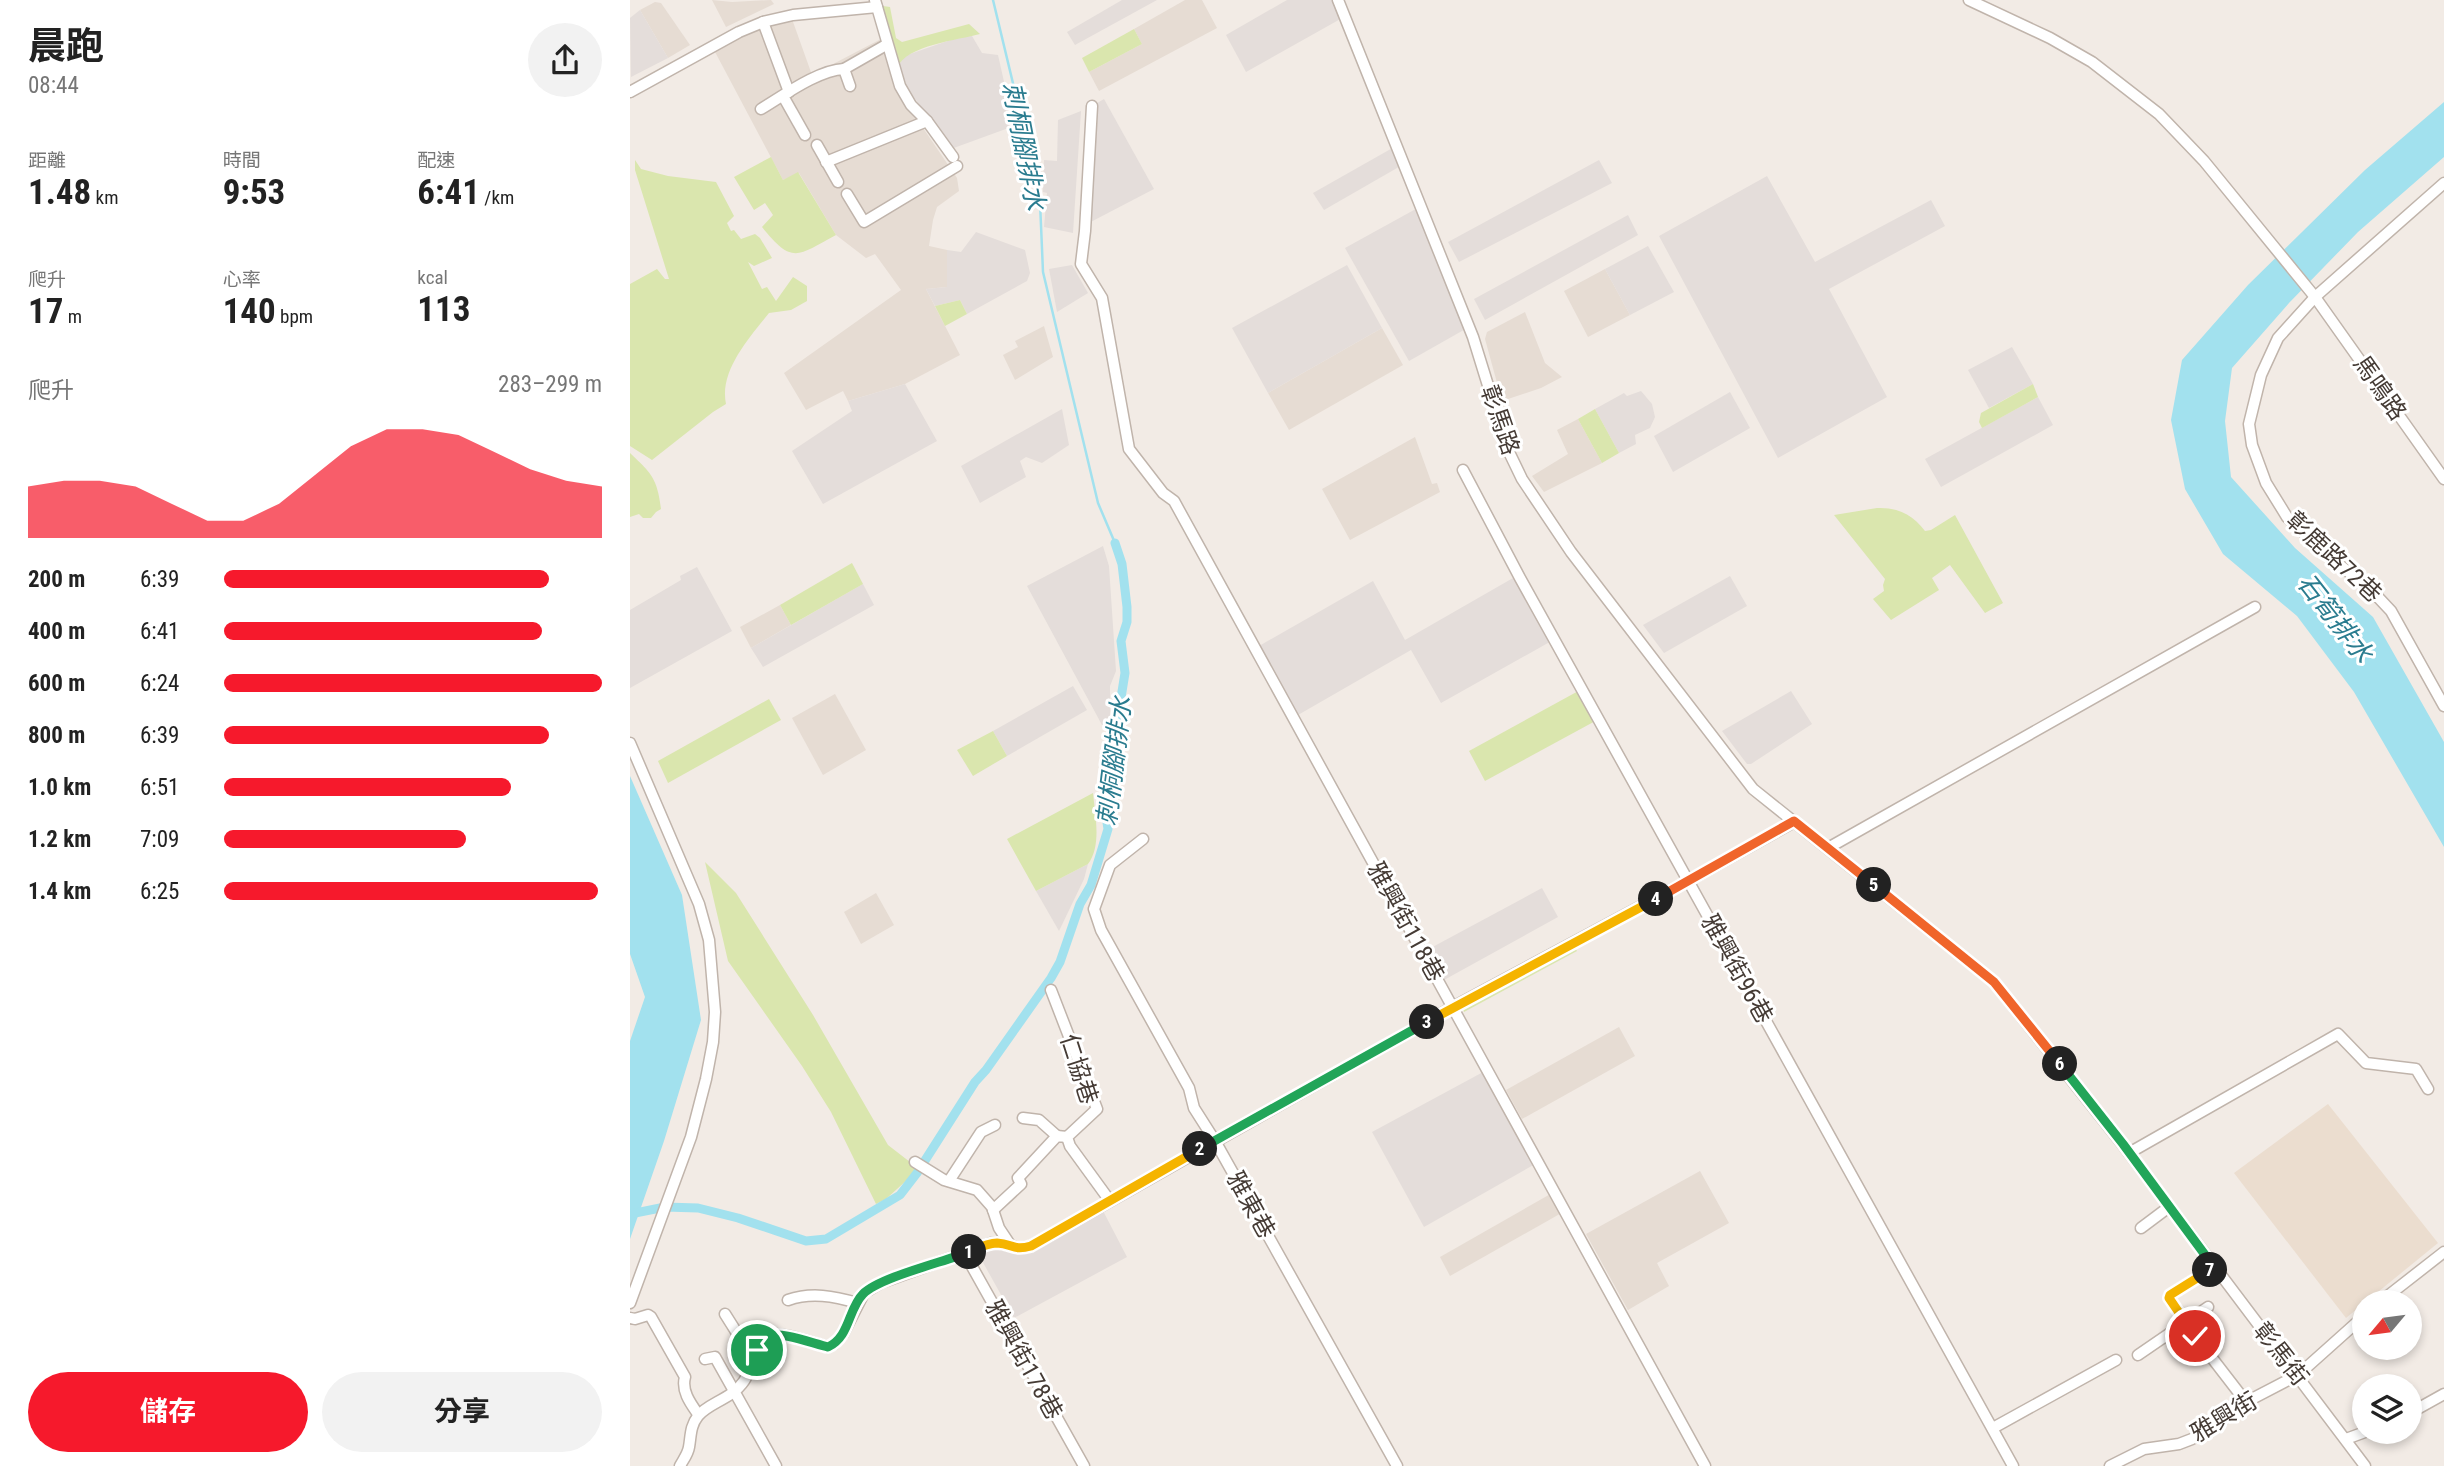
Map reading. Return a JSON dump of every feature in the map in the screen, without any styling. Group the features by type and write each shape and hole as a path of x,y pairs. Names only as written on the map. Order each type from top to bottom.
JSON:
{"street":[{"name":"彰馬路","path":"1338,0 1473,337 1508,450 1522,479 1571,552 1753,789"},
{"name":"馬鳴路","path":"1969,0 2050,38 2119,82 2159,114 2204,160 2315,297 2444,479"},
{"path":"630,92 739,32 763,22 876,3 900,86 911,105 927,121 955,162 864,222 848,194"},
{"path":"763,22 786,94 805,135"},
{"path":"761,109 834,69 844,69 887,45"},
{"path":"844,69 850,86"},
{"name":"雅興街118巷","path":"1092,106 1081,264 1102,298 1129,449 1163,493 1174,501 1705,1466"},
{"path":"826,162 927,121"},
{"path":"817,145 838,182"},
{"name":"彰鹿路72巷","path":"2444,183 2315,297 2278,338 2261,375 2249,424 2252,445 2266,483 2287,517 2391,611 2444,706"},
{"name":"雅興街96巷","path":"1463,470 1520,578 2014,1466"},
{"path":"1828,848 2255,607"},
{"path":"630,743 699,904 709,940 714,984 713,1042 691,1137 630,1303"},
{"name":"彰馬街","path":"1753,789 1994,982 2129,1153 2365,1466"},
{"path":"680,1466 687,1454 689,1433 698,1415 727,1398 744,1382 763,1339 779,1334 828,1347 834,1344 864,1293 881,1283 991,1243 1020,1249 1031,1246 1453,1007 1794,821"},
{"name":"雅東巷","path":"1143,839 1110,866 1094,909 1101,930 1189,1088 1194,1108 1397,1466"},
{"name":"仁協巷","path":"993,1210 1021,1184 1018,1178 1062,1136 1097,1109 1051,990"},
{"path":"2129,1153 2337,1034 2366,1063 2416,1069 2428,1089"},
{"name":"仁協巷","path":"1023,1118 1039,1121 1062,1136 1110,1201"},
{"path":"949,1181 981,1132 995,1125"},
{"path":"915,1162 944,1180 978,1190 993,1210 999,1228 1011,1247"},
{"path":"2141,1228 2169,1207"},
{"path":"2395,1290 2444,1252"},
{"name":"雅興街178巷","path":"965,1254 1084,1466"},
{"path":"2214,1267 2170,1295 2170,1300 2246,1402"},
{"path":"788,1300 800,1295 818,1294 857,1303"},
{"path":"2138,1355 2208,1307"},
{"path":"725,1314 742,1341 757,1350"},
{"path":"630,1318 651,1317 685,1377 683,1384 690,1404 698,1415"},
{"name":"雅興街","path":"2110,1466 2144,1449 2179,1444 2217,1425 2246,1402 2298,1376 2352,1327"},
{"path":"705,1359 715,1357 776,1466"},
{"path":"1993,1428 2116,1360"},
{"path":"2422,1406 2444,1394"},
{"path":"2346,1439 2352,1437"}],"shaded area":[{"path":"712,0 771,0 774,4 726,27"},
{"path":"1122,0 1157,0 1075,45 1067,32"},
{"path":"1185,0 1202,0 1217,28 1099,91 1089,72 1142,44 1134,29"},
{"path":"1287,0 1337,0 1344,17 1246,72 1226,35"},
{"path":"655,2 661,3 690,45 668,58 640,10"},
{"path":"640,10 668,58 631,77 630,18"},
{"path":"792,19 812,75 881,39 896,88 957,178 959,191 937,207 929,246 947,250 947,287 926,289 960,355 905,384 848,401 843,391 806,410 784,373 901,290 875,254 866,258 836,235 799,173 783,180 714,50 759,23"},
{"path":"972,36 982,53 998,55 1014,126 951,149 908,89 897,68 907,55 959,37"},
{"path":"1104,99 1154,189 1083,226 1094,105"},
{"path":"1081,111 1073,233 1044,227 1047,193 1043,192 1044,160 1057,161 1058,120"},
{"path":"1396,146 1404,164 1324,210 1313,193"},
{"path":"1599,160 1612,183 1459,262 1448,242"},
{"path":"1767,176 1815,262 1931,200 1945,226 1829,289 1887,397 1778,458 1659,236"},
{"path":"1423,205 1469,327 1409,361 1345,248"},
{"path":"1628,215 1638,235 1485,320 1474,299"},
{"path":"976,232 1025,250 1030,273 1027,281 967,314 960,300 935,306 926,289 947,287 947,250 961,252"},
{"path":"1648,246 1674,292 1630,315 1605,269"},
{"path":"1072,265 1088,293 1057,312 1049,269"},
{"path":"1347,265 1382,328 1268,393 1232,328"},
{"path":"1605,269 1630,315 1588,337 1564,291"},
{"path":"1525,312 1545,363 1562,377 1541,388 1502,401 1485,339 1487,332"},
{"path":"1044,326 1053,357 1015,380 1003,355 1018,347 1015,341"},
{"path":"1382,328 1403,365 1289,430 1268,393"},
{"path":"2012,347 2033,384 1989,408 1968,370"},
{"path":"905,384 937,441 823,504 792,451 852,411 848,401"},
{"path":"1641,391 1652,404 1655,417 1650,428 1635,435 1636,444 1619,453 1595,409 1624,393 1627,396"},
{"path":"1730,392 1750,428 1673,472 1654,436"},
{"path":"2038,397 2053,425 1941,487 1925,459"},
{"path":"1062,409 1069,445 1042,463 1026,457 1020,461 1026,477 980,503 961,466"},
{"path":"1578,419 1602,463 1544,492 1532,476 1568,454 1557,430"},
{"path":"1415,437 1432,484 1437,483 1440,492 1350,540 1322,489"},
{"path":"1103,546 1109,566 1116,671 1110,686 1110,726 1102,725 1027,586"},
{"path":"697,567 732,631 630,688 630,610 681,580 680,576"},
{"path":"1520,574 1555,639 1441,703 1411,650 1298,715 1259,646 1373,581 1405,640"},
{"path":"1730,576 1747,606 1664,653 1643,625"},
{"path":"863,584 874,605 763,667 751,648"},
{"path":"780,605 791,625 751,648 740,627"},
{"path":"1073,686 1087,710 1007,756 993,731"},
{"path":"1791,691 1812,724 1747,764 1722,731"},
{"path":"835,694 866,750 823,775 792,718"},
{"path":"1088,864 1084,879 1059,931 1036,891"},
{"path":"1542,888 1558,917 1444,980 1427,950"},
{"path":"876,893 894,925 861,944 844,912"},
{"path":"1619,1027 1635,1056 1522,1119 1506,1090"},
{"path":"1485,1071 1537,1163 1424,1227 1372,1132"},
{"path":"2328,1104 2438,1243 2380,1290 2352,1290 2352,1313 2346,1318 2234,1173"},
{"path":"1700,1171 1729,1223 1657,1263 1669,1286 1628,1310 1586,1234"},
{"path":"1554,1192 1565,1211 1450,1276 1440,1257"},
{"path":"1100,1205 1127,1257 1014,1318 976,1250 991,1242 1027,1246"}],"green space":[{"path":"883,6 890,7 896,38 902,42 969,24 980,34 922,49 902,60 897,68"},
{"path":"1134,29 1142,44 1089,72 1082,58"},
{"path":"771,157 783,180 798,172 836,235 813,248 796,253 781,248 762,227 773,215 765,203 754,210 734,177"},
{"path":"635,160 641,169 668,176 716,182 734,216 727,223 731,231 734,230 741,239 755,234 772,258 754,266 748,262 762,289 767,287 776,301 793,277 807,286 807,301 791,310 769,313 745,344 727,379 726,404 652,460 630,446 630,284 657,269 665,279 669,279 635,170"},
{"path":"960,300 967,314 945,326 935,306"},
{"path":"2033,384 2038,397 1982,428 1979,422 1981,413"},
{"path":"1595,409 1619,453 1602,463 1578,419"},
{"path":"630,453 648,472 658,490 661,509 651,518 643,518 639,514 630,517"},
{"path":"1877,508 1904,513 1925,531 1955,515 2003,603 1985,613 1950,565 1932,578 1939,590 1891,620 1873,599 1884,591 1885,579 1834,515"},
{"path":"852,563 863,584 791,625 780,605"},
{"path":"1582,689 1599,719 1485,781 1469,751"},
{"path":"769,699 781,720 668,783 658,761"},
{"path":"993,731 1007,756 973,776 957,750"},
{"path":"1093,793 1096,839 1088,864 1036,891 1007,839"},
{"path":"705,862 736,893 813,1015 888,1145 919,1169 886,1199 876,1204 831,1112 728,961"},
{"path":"1573,945 1577,951 1464,1012 1462,1005"}],"water":[{"name":"石筍排水","path":"2444,102 2444,157 2358,232 2289,303 2232,368 2225,421 2231,477 2295,548 2373,617 2444,742 2444,847 2354,692 2297,616 2223,554 2185,489 2171,420 2182,360 2248,285 2365,170"},
{"path":"630,776 682,895 701,1020 664,1141 630,1239 630,1041 645,997 630,954"}],"waterway":[{"name":"刺桐腳排水","path":"993,0 1040,202 1043,272 1098,503 1115,543"},
{"name":"刺桐腳排水","path":"630,1214 665,1207 698,1208 738,1218 806,1241 826,1239 900,1195 917,1173 975,1082 1051,978 1060,962 1080,904 1091,885 1108,829 1104,803 1125,673 1121,641 1127,622 1127,607 1122,564 1115,543"}],"route":[{"path":"757,1350 763,1339 779,1334 828,1347 843,1334 864,1293 881,1283 991,1243 1020,1249 1031,1246 1453,1007 1794,821 1994,982 2123,1144 2214,1267 2169,1298 2195,1336"}]}
